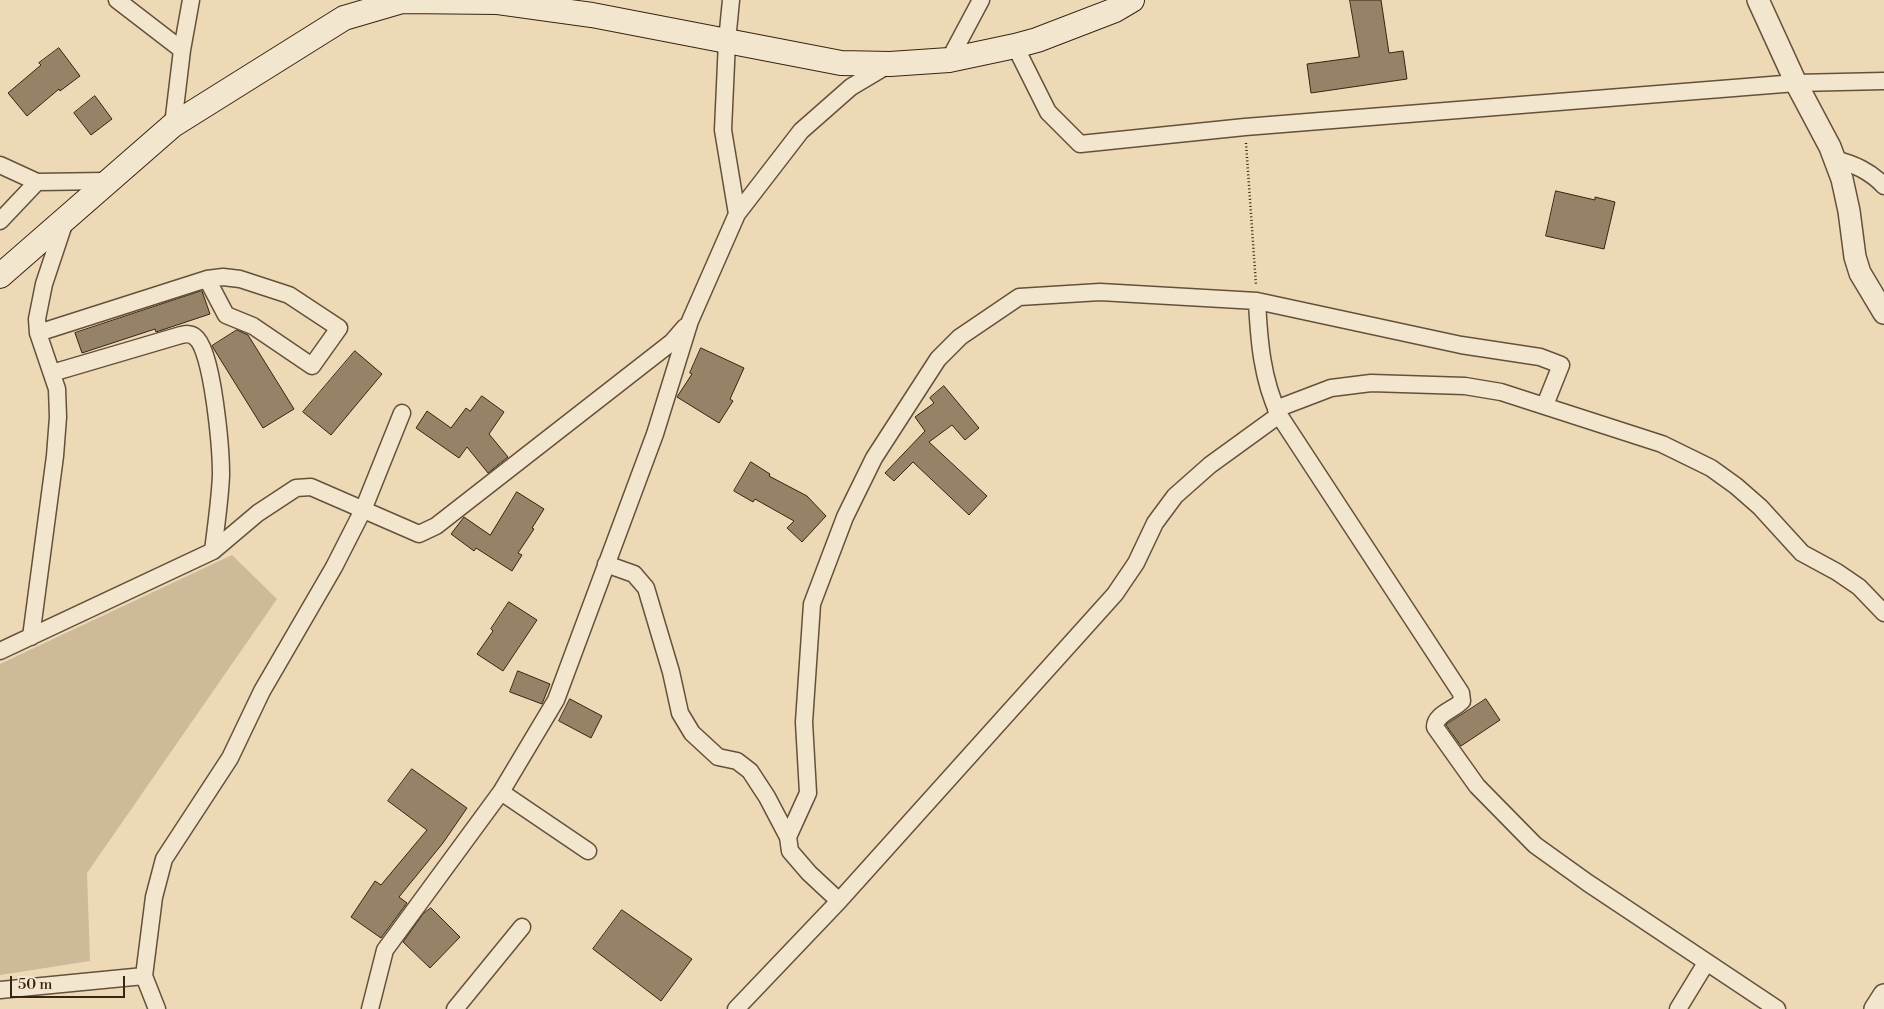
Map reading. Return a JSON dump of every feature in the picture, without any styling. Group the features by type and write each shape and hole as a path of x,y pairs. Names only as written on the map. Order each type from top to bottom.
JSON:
{"main road":[{"path":"0,276 66,216 173,124 344,18 402,0 508,4 592,15 841,63 890,64 949,60 1015,46 1037,40 1114,10 1132,0"}],"street":[{"path":"117,0 182,50"},
{"path":"173,124 182,50 192,0"},
{"path":"731,0 723,130 737,214"},
{"path":"949,60 981,0"},
{"path":"1758,0 1796,83 1830,147 1842,179 1849,210 1855,257 1860,273 1884,313"},
{"path":"1015,46 1048,112 1080,144 1245,127 1796,83 1884,81"},
{"path":"370,1009 385,950 501,792 556,700 654,434 690,321 737,214 801,131 851,87 890,64"},
{"path":"1834,160 1852,163 1866,171 1884,186"},
{"path":"0,165 37,182 107,180"},
{"path":"0,221 37,182"},
{"path":"31,637 55,456 58,417 57,389 38,332 37,319 39,306 66,216"},
{"path":"38,332 207,279 223,277 240,278 289,295 339,328 312,366 253,326 226,314 207,279"},
{"path":"788,837 808,793 804,722 812,604 845,517 874,458 938,359 960,336 1019,297 1100,292 1257,301 1461,345 1540,357 1561,364 1545,405"},
{"path":"1257,301 1261,360 1277,412 1461,693 1462,701 1439,718 1435,727 1477,786 1535,845 1706,963 1777,1009"},
{"path":"0,651 214,551 258,513 296,488 311,486 419,534 436,526 672,342 690,321"},
{"path":"52,374 181,335 189,334 196,337 207,358 217,420 220,475 214,551"},
{"path":"736,1009 839,901 1115,594 1136,563 1155,523 1175,496 1210,465 1277,412 1331,388 1371,383 1465,386 1501,392 1662,444 1711,468 1736,486 1760,507 1802,553 1837,572 1859,588 1884,613"},
{"path":"157,1009 144,976 154,897 164,859 230,758 262,691 334,567 362,510 402,413"},
{"path":"606,564 634,574 646,588 671,672 680,713 692,733 718,757 736,761 750,771 767,797 788,837 790,851 809,873 839,901"},
{"path":"501,792 588,851"},
{"path":"455,1009 522,928"},
{"path":"1678,1009 1706,963"},
{"path":"0,990 144,976"},
{"path":"1876,1009 1884,995"}],"path":[{"path":"1245,127 1257,301"}],"shaded area":[{"path":"232,555 277,599 87,873 90,961 0,975 0,664"}],"building":[{"path":"1350,0 1381,0 1389,53 1403,51 1407,79 1311,93 1307,64 1359,57"},
{"path":"59,48 80,76 60,91 59,89 27,116 8,93 41,65 39,63"},
{"path":"95,96 112,119 91,135 74,113"},
{"path":"1556,191 1595,200 1595,197 1615,202 1604,249 1546,236"},
{"path":"202,291 210,314 156,332 155,329 82,353 75,333"},
{"path":"237,330 248,335 294,409 263,428 212,346"},
{"path":"701,348 744,368 730,399 733,401 719,423 677,397 692,374 690,373"},
{"path":"355,351 382,374 331,435 303,412"},
{"path":"944,386 979,428 965,440 952,425 929,442 987,496 969,515 913,462 894,481 885,473 925,431 915,417 934,403 930,398"},
{"path":"482,396 504,412 489,434 508,457 488,473 467,447 459,458 416,428 427,411 451,428 466,408 470,411"},
{"path":"751,462 770,474 769,476 807,496 826,516 802,542 787,528 794,521 755,499 753,502 734,491"},
{"path":"517,492 544,509 532,528 534,529 518,553 522,555 512,571 476,548 474,551 451,534 464,517 490,535"},
{"path":"509,602 537,620 503,671 477,654 493,631 491,629"},
{"path":"518,671 550,684 542,704 510,692"},
{"path":"570,699 602,716 591,738 559,721"},
{"path":"1486,699 1500,720 1461,746 1446,725"},
{"path":"412,769 467,808 443,843 399,897 407,903 381,938 351,917 375,881 381,885 427,830 388,801"},
{"path":"431,908 460,937 430,968 403,942 423,914"},
{"path":"622,910 692,959 661,1001 593,949"}]}
